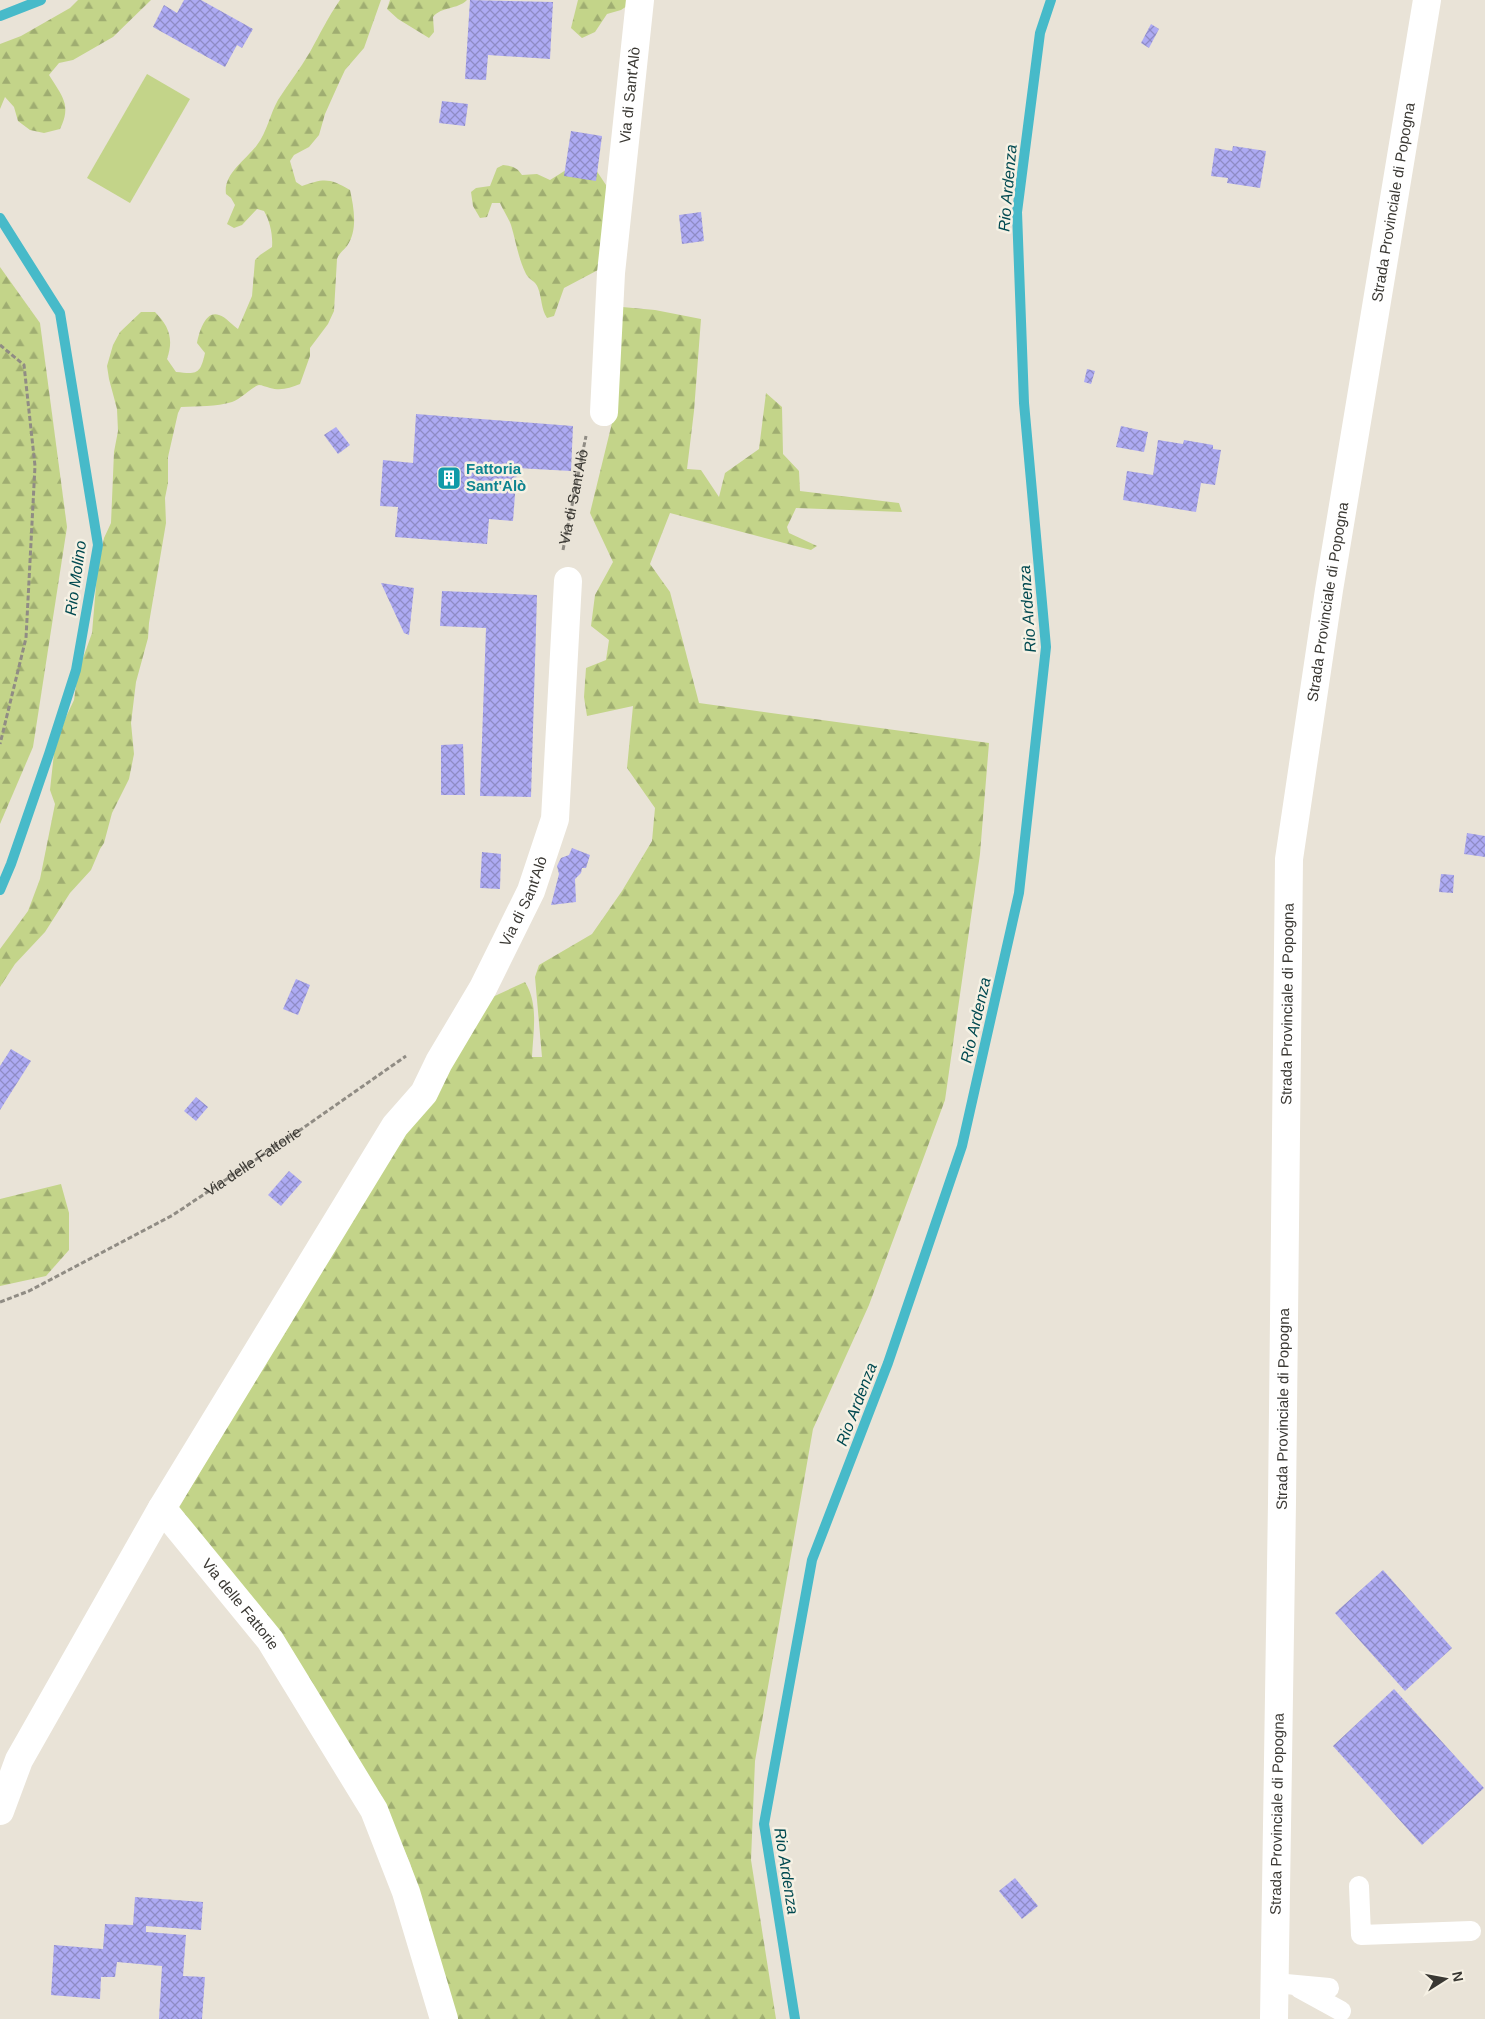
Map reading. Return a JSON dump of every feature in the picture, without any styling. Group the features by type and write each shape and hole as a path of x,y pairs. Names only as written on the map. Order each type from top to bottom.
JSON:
{"street":[{"name":"Via di Sant'Alò","path":"604,412 611,273 640,0"},
{"name":"Strada Provinciale di Popogna","path":"1274,2019 1284,1984 1282,1502 1289,859 1329,590 1427,0"},
{"name":"Via di Sant'Alò","path":"162,1508 395,1126 424,1093 483,988 531,891 555,819 568,581"},
{"path":"0,1811 19,1760 162,1508"},
{"name":"Via delle Fattorie","path":"162,1508 270,1640 374,1810 406,1892 444,2019"}],"lane":[{"path":"415,1077 440,1062"},
{"path":"1359,1886 1361,1935 1471,1931"},
{"path":"1284,1984 1329,1988"},
{"path":"1284,1984 1341,2011"}],"path":[{"path":"0,345 24,365 35,466 26,638 0,744"},
{"name":"Via di Sant'Alò","path":"568,581 557,579 592,410 604,412"},
{"name":"Via delle Fattorie","path":"0,1302 29,1292 173,1215 303,1128 410,1052"}],"green space":[{"path":"78,0 151,0 113,37 73,60 59,63 49,75 64,101 64,121 60,129 44,133 30,130 18,121 14,107 5,97 0,109 0,44 21,36 70,8"},
{"path":"340,0 381,0 364,48 345,70 325,114 319,135 309,147 294,155 290,161 296,182 302,186 327,180 350,190 354,211 354,226 347,246 337,259 334,311 328,324 310,348 310,356 300,384 278,389 259,385 232,402 213,406 181,407 178,413 168,457 168,483 165,498 166,523 148,638 136,682 131,723 134,754 129,779 112,813 104,843 91,870 70,893 45,932 15,964 0,987 0,949 28,911 40,879 55,804 50,790 54,753 65,719 74,700 78,672 92,633 97,574 104,538 111,523 114,452 118,431 117,409 107,366 113,345 120,332 141,312 155,312 164,322 169,333 170,345 167,359 176,372 193,373 201,366 205,353 197,343 201,328 206,319 214,314 219,315 238,329 252,296 255,260 272,247 272,238 264,211 257,209 242,225 234,228 227,224 235,205 226,194 228,180 260,140 278,100 306,58"},
{"path":"390,0 467,0 441,11 433,17 434,32 429,38 398,19 387,9"},
{"path":"578,0 636,0 621,10 607,14 595,32 582,38 571,28"},
{"path":"147,74 190,99 130,203 87,178"},
{"path":"503,165 514,167 522,175 537,174 550,180 574,165 594,167 606,185 607,192 598,270 564,288 554,316 547,318 545,315 538,288 527,276 523,268 511,225 500,203 492,203 487,217 480,218 473,206 471,192 476,188 490,186 497,168"},
{"path":"0,267 40,323 67,527 33,747 0,824"},
{"path":"622,307 655,310 701,319 694,411 687,469 701,470 719,497 725,473 759,449 766,393 782,407 783,454 799,471 800,491 899,503 902,512 796,508 787,527 789,533 817,546 811,550 670,513 650,564 670,592 699,703 989,743 980,854 945,1100 869,1305 813,1429 755,1761 751,1860 776,2019 455,2019 410,1863 386,1811 177,1511 400,1130 486,1000 525,982 534,1009 532,1057 542,1057 535,977 539,965 592,934 622,891 652,841 655,808 627,768 633,706 587,716 584,697 586,668 606,660 609,640 591,626 595,595 613,562 590,513 612,423"},
{"path":"61,1184 69,1213 69,1250 46,1276 0,1286 0,1199"}],"building":[{"path":"184,0 201,0 253,29 242,48 237,45 225,67 153,27 164,5 177,13"},
{"path":"470,0 553,2 550,59 488,55 486,80 465,79"},
{"path":"1151,24 1159,29 1149,48 1141,43"},
{"path":"442,101 468,104 465,126 439,123"},
{"path":"571,131 602,136 596,181 564,176"},
{"path":"1233,146 1266,151 1260,188 1227,183 1228,178 1211,176 1215,148 1232,151"},
{"path":"701,212 704,241 682,244 679,215"},
{"path":"1087,369 1095,371 1091,384 1084,382"},
{"name":"Fattoria Sant'Alò","path":"416,414 573,426 571,471 517,468 513,521 489,519 487,544 395,537 398,507 380,506 383,460 413,463"},
{"path":"1121,426 1148,432 1144,452 1116,447"},
{"path":"336,427 350,445 338,454 324,435"},
{"path":"1158,440 1183,444 1184,440 1213,445 1213,449 1221,450 1215,485 1201,483 1196,512 1123,500 1127,471 1153,475"},
{"path":"381,583 414,588 409,635 404,633"},
{"path":"442,591 537,595 531,797 480,796 486,628 440,626"},
{"path":"463,744 465,795 441,795 441,745"},
{"path":"1467,833 1485,836 1485,857 1464,854"},
{"path":"572,848 590,855 586,868 582,868 581,873 575,879 576,902 551,905 559,874 557,866 561,858 569,855"},
{"path":"482,852 501,854 500,889 480,888"},
{"path":"1441,874 1454,875 1453,893 1439,892"},
{"path":"296,979 310,985 298,1015 283,1009"},
{"path":"11,1049 31,1061 0,1110 0,1066"},
{"path":"196,1097 208,1107 196,1121 184,1111"},
{"path":"289,1171 302,1182 281,1206 268,1195"},
{"path":"1383,1570 1452,1648 1405,1691 1335,1613"},
{"path":"1394,1689 1484,1788 1422,1845 1333,1746"},
{"path":"1015,1878 1038,1906 1022,1919 999,1891"},
{"path":"135,1897 203,1902 201,1930 146,1926 146,1932 186,1935 183,1976 205,1977 202,2019 159,2019 162,1966 117,1962 115,1977 101,1977 100,1999 51,1995 54,1945 103,1949 105,1924 133,1925"}],"waterway":[{"name":"Rio Molino","path":"0,16 41,0"},
{"name":"Rio Ardenza","path":"795,2019 764,1824 812,1560 888,1363 962,1146 1019,893 1046,647 1024,403 1017,212 1040,33 1051,0"},
{"name":"Rio Molino","path":"0,218 60,313 98,545 76,670 49,754 11,864 0,890"}],"place":[{"name":"Fattoria Sant'Alò","path":"449,478"}]}
